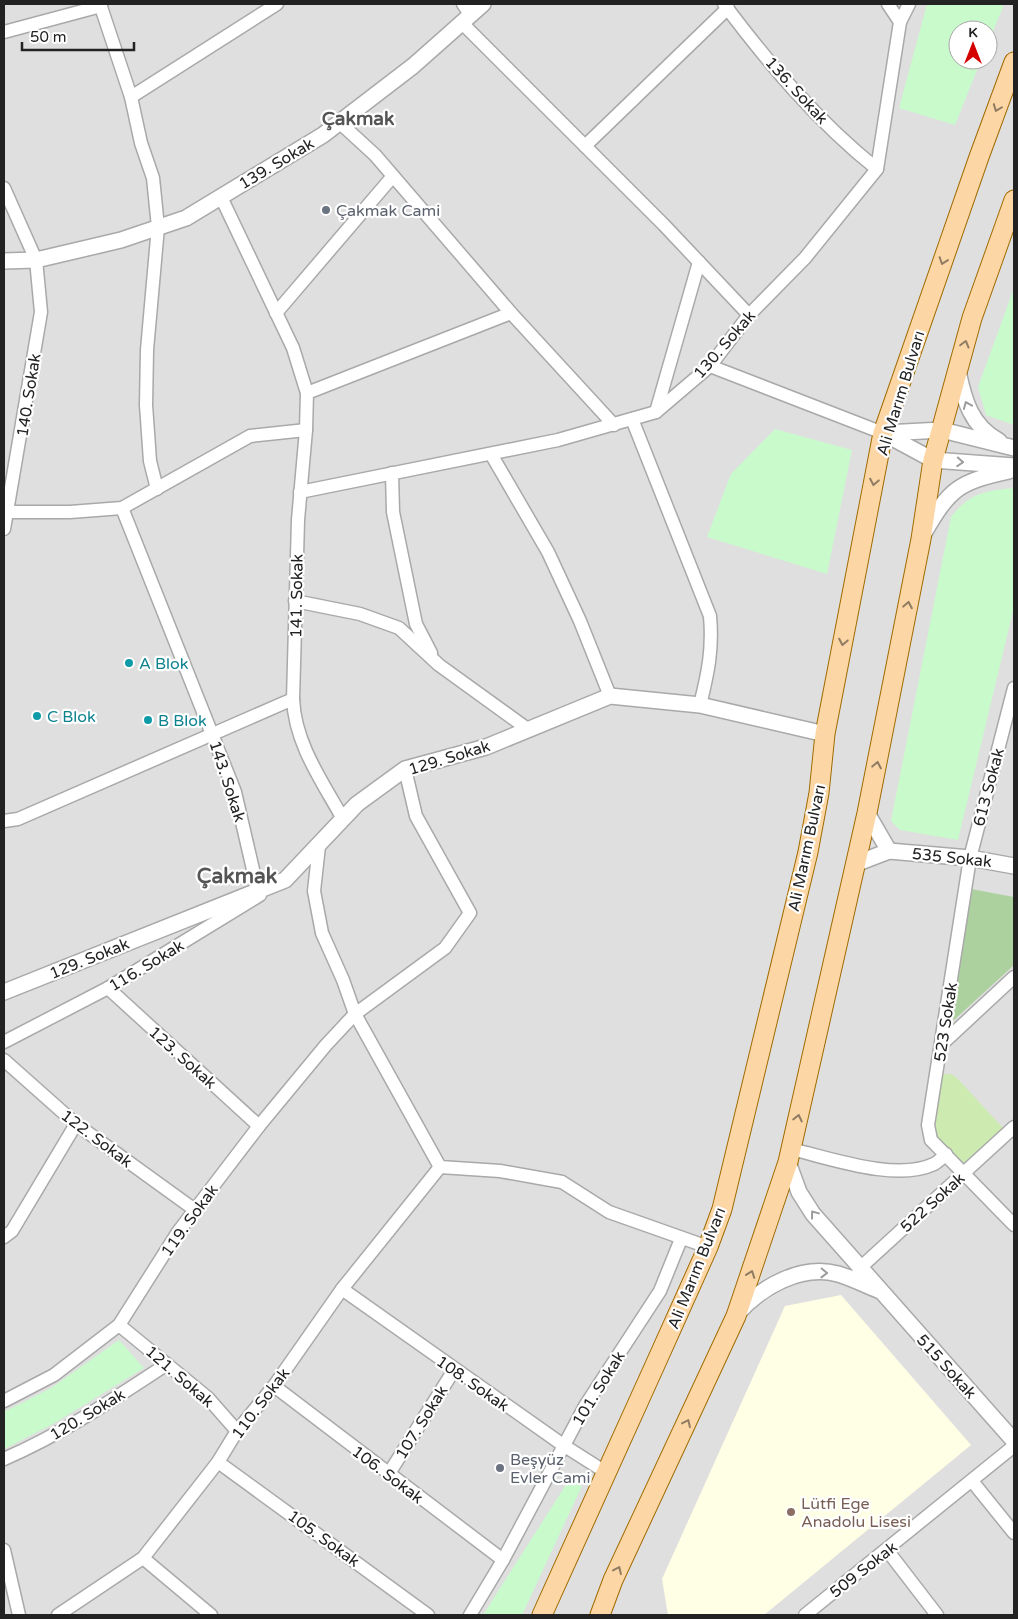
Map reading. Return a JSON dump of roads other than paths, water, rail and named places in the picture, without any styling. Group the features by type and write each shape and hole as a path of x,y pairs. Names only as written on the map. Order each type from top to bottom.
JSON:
{"main road":[{"name":"Ali Marım Bulvarı","path":"542,1615 708,1247 722,1209 808,852 819,793 826,734 884,433 979,157 1014,62"},
{"path":"600,1615 613,1580 736,1316 789,1156 867,813 921,539 933,460 972,318 1014,200"}],"street":[{"path":"131,97 276,4"},
{"name":"139. Sokak","path":"4,261 36,260 121,240 186,218 323,135 413,66 465,13 483,4"},
{"path":"888,4 900,22"},
{"path":"877,169 900,22 909,4"},
{"path":"4,32 100,5 131,97 141,143 153,178 158,228 147,350 146,405 150,461 157,489"},
{"path":"585,146 726,6"},
{"name":"136. Sokak","path":"726,6 787,84 853,150 877,169"},
{"path":"465,13 585,146 699,262 749,316"},
{"path":"340,122 375,155 511,313 614,425"},
{"name":"130. Sokak","path":"300,492 558,440 656,412 710,366 749,316 805,258 877,169"},
{"path":"276,313 393,176"},
{"name":"140. Sokak","path":"4,188 36,260 41,312 4,529"},
{"name":"141. Sokak","path":"221,197 293,348 306,393 306,430 300,492 295,601 294,717 306,753 343,819"},
{"path":"656,412 699,262"},
{"path":"306,393 511,313"},
{"path":"710,366 884,433 933,460 1014,468"},
{"path":"958,372 963,395 972,416 983,431 1014,448"},
{"path":"632,420 710,616 711,660 700,705"},
{"path":"8,512 70,512 122,508 250,436 306,430"},
{"path":"884,433 942,430 1014,448"},
{"path":"491,454 548,552 580,621 610,696"},
{"path":"921,539 942,503 958,487 978,478 1014,468"},
{"path":"392,473 393,512 416,624 439,666"},
{"name":"143. Sokak","path":"122,508 236,792 258,890"},
{"path":"295,601 360,614 399,628 439,666 529,730"},
{"name":"613 Sokak","path":"970,858 1014,688"},
{"name":"129. Sokak","path":"4,992 285,880 357,804 405,769 486,747 610,696 700,705 826,734"},
{"path":"4,821 18,819 212,733 294,699"},
{"name":"119. Sokak","path":"4,1401 54,1375 119,1325 178,1232 259,1126 326,1045 355,1014 445,948 470,913 416,816 405,769"},
{"path":"856,864 889,851 867,813"},
{"path":"318,846 314,891 322,933 343,980 355,1014 440,1167 500,1171 562,1182 609,1212 708,1247"},
{"name":"535 Sokak","path":"889,851 970,858 1014,866"},
{"name":"523 Sokak","path":"970,858 943,1043 928,1125 932,1140 1014,1225"},
{"name":"116. Sokak","path":"4,1042 108,988 285,880"},
{"path":"943,1043 1014,977"},
{"name":"123. Sokak","path":"108,988 259,1126"},
{"name":"122. Sokak","path":"4,1060 76,1124 195,1210"},
{"path":"4,1237 12,1231 76,1124"},
{"name":"522 Sokak","path":"857,1274 1014,1127"},
{"path":"789,1156 872,1168 911,1171 935,1164 946,1154"},
{"name":"515 Sokak","path":"789,1156 799,1192 857,1274 880,1290 1014,1441"},
{"name":"110. Sokak","path":"58,1615 143,1558 218,1462 237,1431 274,1386 342,1289 440,1167"},
{"name":"101. Sokak","path":"470,1615 503,1560 585,1406 660,1291 681,1239"},
{"name":"515 Sokak","path":"736,1316 755,1296 785,1279 828,1273 857,1274"},
{"name":"108. Sokak","path":"342,1289 454,1370 607,1473"},
{"name":"121. Sokak","path":"119,1325 208,1398 237,1431"},
{"name":"120. Sokak","path":"4,1459 32,1447 94,1413 167,1364"},
{"name":"107. Sokak","path":"388,1474 454,1370"},
{"name":"106. Sokak","path":"274,1386 503,1560"},
{"name":"509 Sokak","path":"805,1615 1014,1446"},
{"name":"105. Sokak","path":"218,1462 428,1615"},
{"path":"972,1481 1014,1534"},
{"path":"4,1550 19,1615"},
{"path":"887,1550 937,1615"},
{"path":"143,1558 210,1615"}],"place":[{"name":"Çakmak Cami","path":"326,210"},
{"name":"A Blok","path":"129,663"},
{"name":"C Blok","path":"37,716"},
{"name":"B Blok","path":"148,720"},
{"name":"Beşyüz Evler Cami","path":"500,1468"},
{"name":"Lütfi Ege Anadolu Lisesi","path":"791,1512"}],"district":[{"name":"Çakmak","path":"358,118"},
{"name":"Çakmak","path":"237,876"}]}
